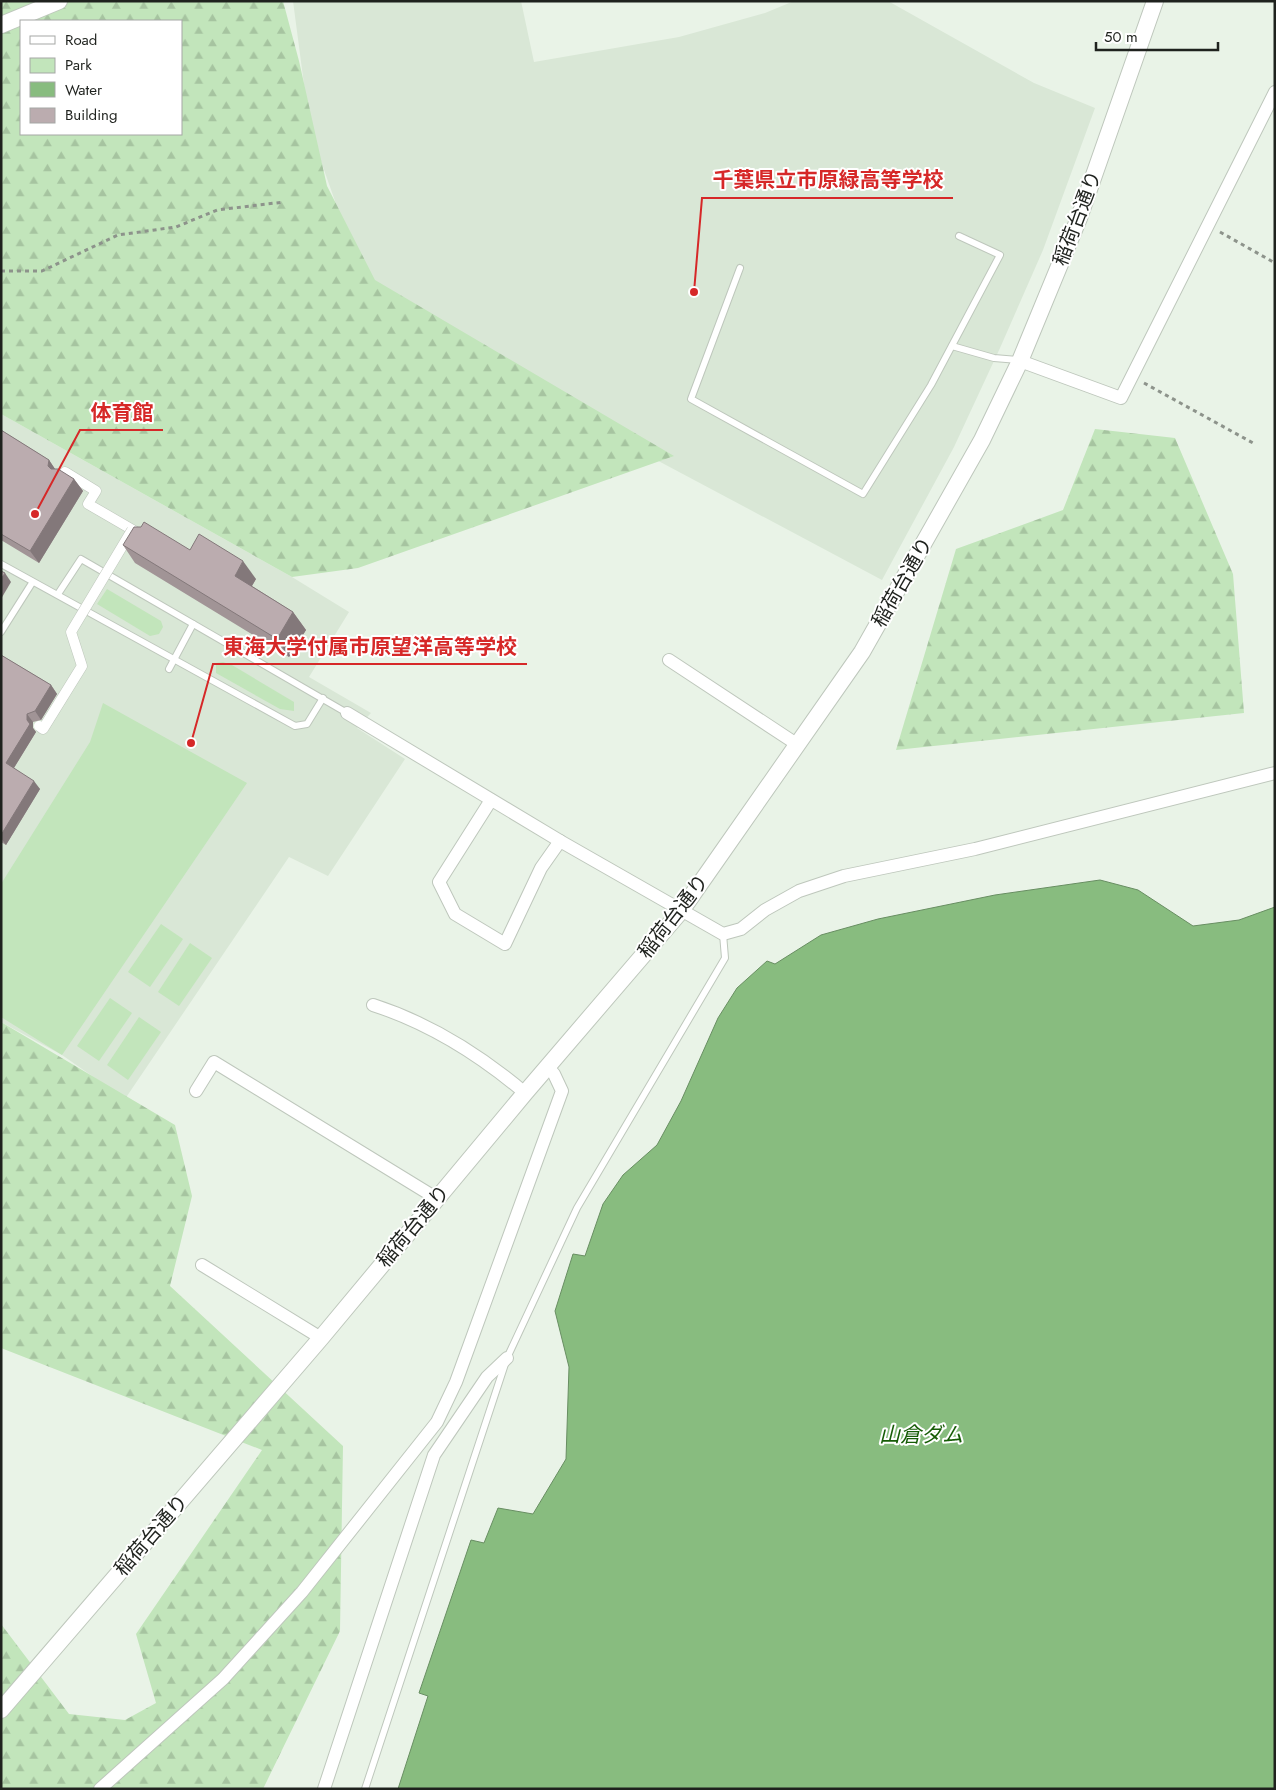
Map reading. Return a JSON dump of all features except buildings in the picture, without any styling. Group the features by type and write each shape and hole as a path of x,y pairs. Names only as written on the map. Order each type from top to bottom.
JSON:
{"street":[{"path":"1,25 59,1"},
{"name":"稲荷台通り","path":"1,1710 320,1338 524,1093 681,911 862,652 982,440 1020,361 1079,218 1155,1"},
{"path":"1020,361 1122,398 1275,92"},
{"path":"63,475 66,472 96,491 88,504 150,539"},
{"path":"39,726 43,729 82,666 71,632 132,530"},
{"path":"669,660 798,745"},
{"path":"347,713 560,841 722,934 741,929 765,910 799,891 844,876 975,849 1275,773"},
{"path":"491,800 439,882 456,914 505,944 541,868 560,841"},
{"path":"373,1005 389,1010 458,1044 496,1068 524,1093"},
{"path":"196,1090 214,1062 436,1198"},
{"path":"100,1789 223,1679 302,1592 438,1422 456,1382 562,1091 548,1066"},
{"path":"202,1265 320,1338"},
{"path":"324,1789 434,1455 487,1377 507,1358"}],"lane":[{"path":"740,268 691,399 863,494 931,385 1000,255 960,236"},
{"path":"952,346 994,358 1020,361"},
{"path":"58,594 81,559 347,713"},
{"path":"1,564 32,583 58,594 295,726 306,724 323,698"},
{"path":"1,632 32,583"},
{"path":"169,668 193,624"},
{"path":"365,1789 507,1358 577,1208 725,958 722,934"}],"path":[{"path":"1,271 42,271 118,235 176,227 217,210 284,202"},
{"path":"1208,225 1275,263"},
{"path":"1132,377 1253,443"}],"shaded area":[{"path":"293,1 521,1 534,62 679,37 765,13 794,1 888,1 1034,83 1095,108 1043,250 1000,348 954,447 882,580 373,309 310,130"},
{"path":"1,414 292,577 349,612 309,677 371,713 357,728 405,759 328,876 289,857 125,1099 62,1055 1,1022"}],"green space":[{"path":"1,1 283,1 299,61 327,186 375,280 674,456 358,568 292,577 1,414"},
{"path":"1095,429 1175,438 1233,574 1244,713 896,750 956,549 1063,510"},
{"path":"107,589 161,621 163,627 159,634 150,636 97,604"},
{"path":"223,662 232,665 294,702 294,711 280,709 216,673 216,663"},
{"path":"103,703 247,783 62,1055 1,1017 1,884 90,742"},
{"path":"161,924 183,939 150,987 128,972"},
{"path":"190,943 212,958 179,1006 158,992"},
{"path":"110,998 132,1013 99,1061 77,1046"},
{"path":"139,1017 161,1032 128,1080 107,1065"},
{"path":"1,1022 175,1125 192,1196 170,1286 343,1446 340,1631 263,1789 1,1789 1,1624 69,1714 125,1720 156,1703 136,1634 262,1450 1,1348"}],"water":[{"name":"山倉ダム","path":"1100,880 1138,890 1193,926 1239,920 1275,907 1275,1789 398,1789 428,1696 419,1693 471,1540 484,1543 498,1508 533,1514 566,1459 569,1367 555,1311 573,1254 585,1256 603,1204 623,1175 657,1145 681,1101 718,1018 737,988 767,961 775,964 821,935 878,919 995,895"}],"place":[{"name":"千葉県立市原緑高等学校","path":"694,292"},
{"name":"体育館","path":"35,514"},
{"name":"東海大学付属市原望洋高等学校","path":"191,743"}]}
